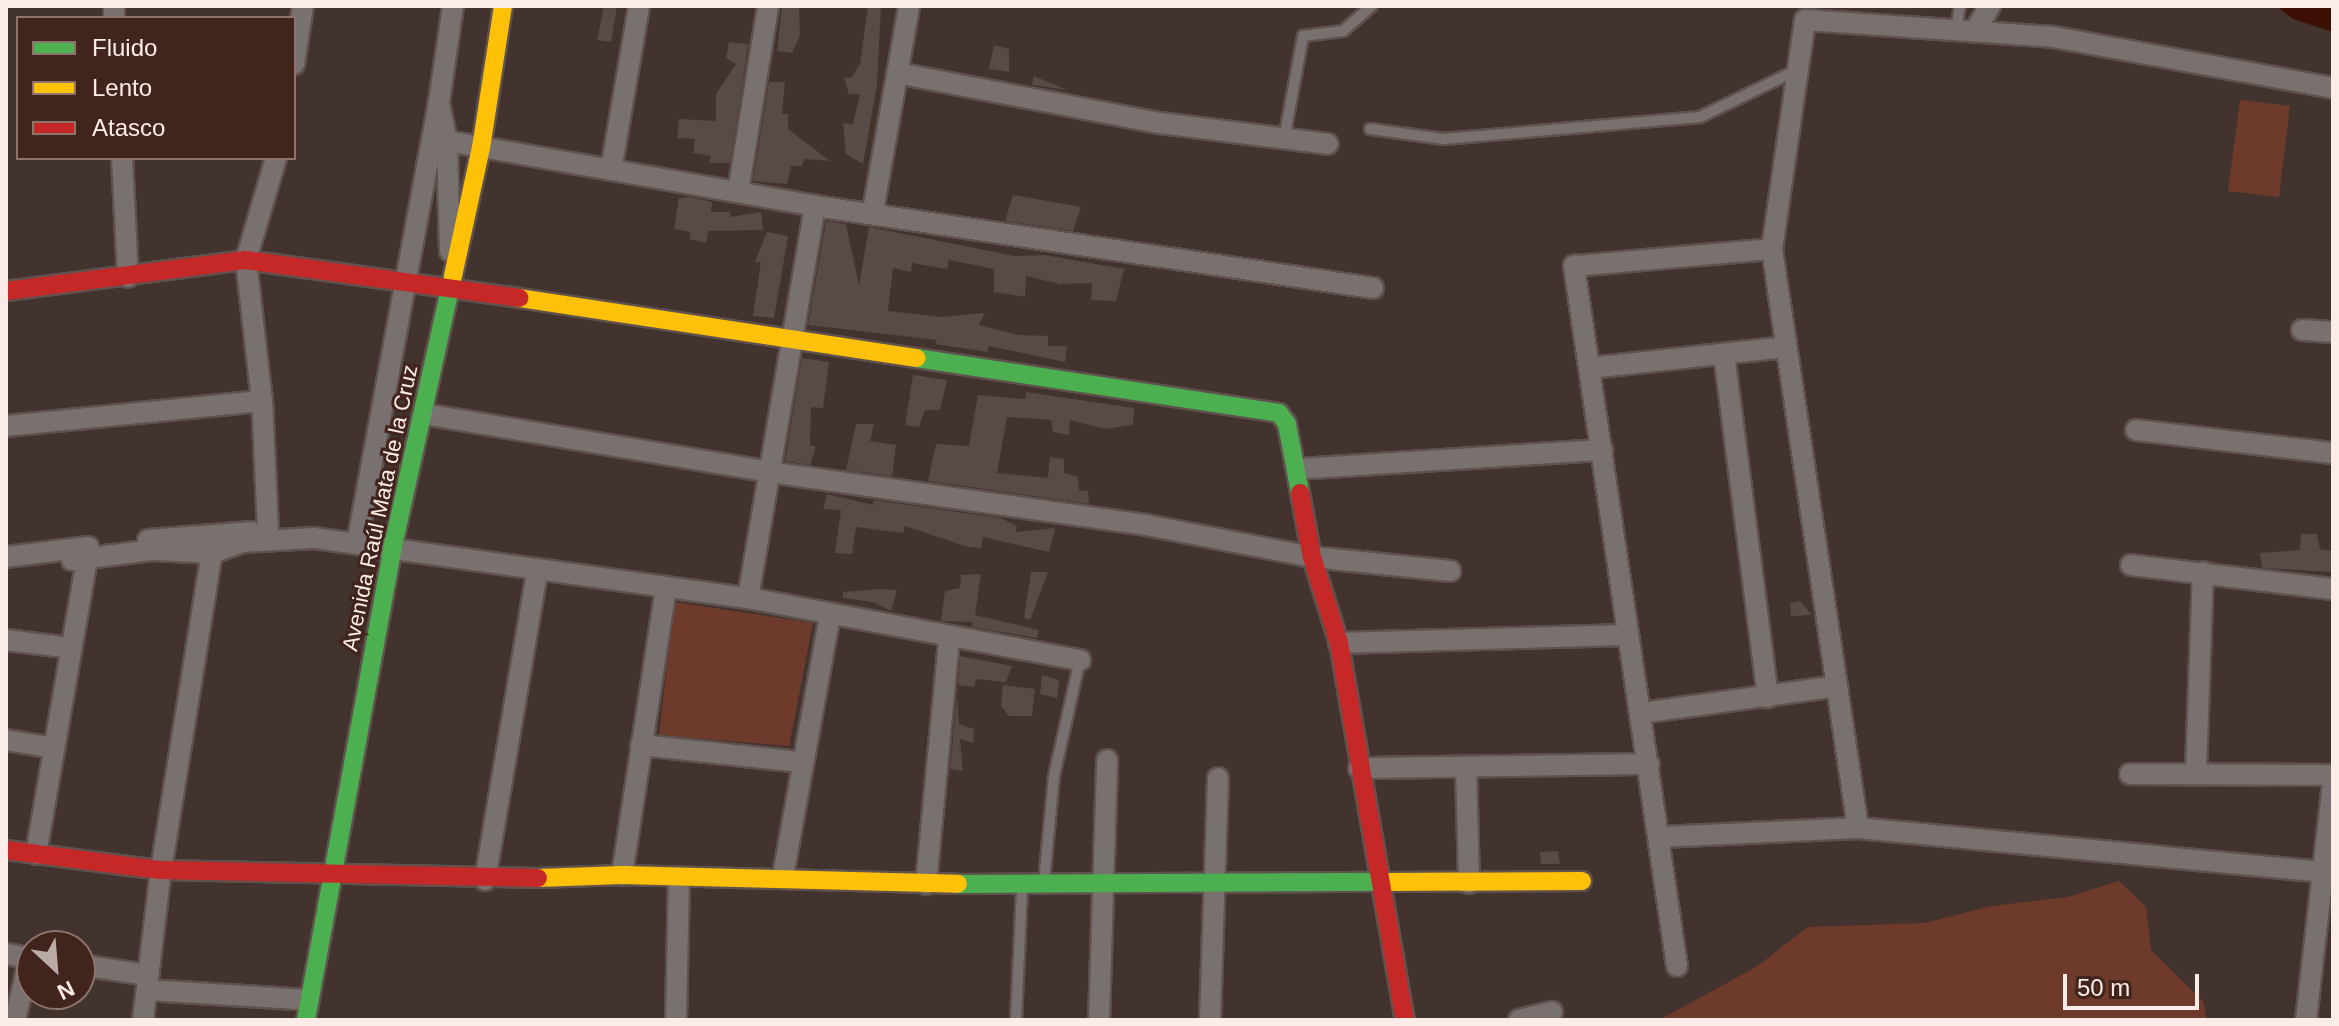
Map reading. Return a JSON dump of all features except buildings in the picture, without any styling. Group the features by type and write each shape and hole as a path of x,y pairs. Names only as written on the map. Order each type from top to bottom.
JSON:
{"street":[{"path":"296,51 303,6"},
{"path":"357,544 439,102 453,6"},
{"name":"Avenida Raúl Mata de la Cruz","path":"308,1010 393,546 452,291 481,148 503,6"},
{"path":"611,170 639,6"},
{"path":"738,192 768,6"},
{"path":"873,211 909,6"},
{"path":"1965,31 1990,6"},
{"path":"1858,828 1772,249 1805,20 1965,31 2141,50 2333,88"},
{"path":"897,73 1160,123 1328,144"},
{"path":"439,102 447,141 452,291"},
{"path":"447,141 815,206 873,211 1373,288"},
{"path":"122,160 128,277"},
{"path":"268,531 262,401 246,260 275,160"},
{"path":"748,598 789,337 815,206"},
{"path":"1677,966 1574,266 1772,249"},
{"path":"6,291 246,260 1267,409 1287,424 1312,557 1339,643 1378,884 1405,1020"},
{"path":"2302,330 2333,332"},
{"path":"1590,368 1786,347"},
{"path":"1724,354 1768,697"},
{"path":"6,426 262,401"},
{"path":"424,414 769,472 1146,525 1312,557 1450,571"},
{"path":"2136,430 2333,453"},
{"path":"1297,469 1602,450"},
{"path":"6,557 268,531 393,546 537,571 748,598 949,639 1080,660"},
{"path":"36,854 71,648 79,559 154,550 212,553 242,542 314,538"},
{"path":"143,1020 161,870 212,553"},
{"path":"2131,565 2333,589"},
{"path":"485,880 537,571"},
{"path":"2196,771 2203,572"},
{"path":"622,875 666,589"},
{"path":"783,876 801,762 830,615"},
{"path":"1339,643 1626,635"},
{"path":"926,884 949,639"},
{"path":"6,640 71,648"},
{"path":"1641,713 1837,686"},
{"path":"6,740 54,748"},
{"path":"641,745 801,762"},
{"path":"1099,1020 1107,760"},
{"path":"1359,768 1649,764"},
{"path":"1466,767 1469,883"},
{"path":"2130,774 2196,771 2333,775"},
{"path":"1210,1020 1218,778"},
{"path":"2306,1020 2326,872 2333,783"},
{"path":"1660,837 1858,828 2326,872"},
{"path":"6,850 161,870 332,877 485,880 622,875 679,878 783,876 926,884 1582,881"},
{"path":"676,1020 679,878"},
{"path":"96,969 147,982 308,1010"},
{"path":"1519,1020 1552,1012"}],"lane":[{"path":"1284,139 1303,36 1343,31 1372,6"},
{"path":"1960,6 1965,31"},
{"path":"1370,129 1444,139 1700,117 1797,70"},
{"path":"1044,884 1054,776 1080,660"},
{"path":"1016,1020 1022,884"}],"shaded area":[{"path":"2276,6 2333,6 2333,32 2293,19"},
{"path":"2240,100 2290,106 2279,197 2228,191"},
{"path":"674,602 813,623 789,746 659,735"},
{"path":"2119,881 2146,907 2151,950 2203,1001 2207,1020 1659,1020 1756,967 1808,927 1925,923 1991,906 2068,897"}],"traffic: fast":[{"path":"306,1020 393,546 453,276"},
{"path":"916,358 1279,413 1287,424 1300,493"},
{"path":"958,884 1388,882"}],"traffic: slow":[{"path":"453,276 481,148 503,6"},
{"path":"519,298 916,358"},
{"path":"538,878 622,875 958,884"},
{"path":"1388,882 1582,881"}],"traffic: jam":[{"path":"6,291 246,260 519,298"},
{"path":"1300,493 1312,557 1339,643 1405,1020"},
{"path":"6,850 161,870 538,878"}]}
